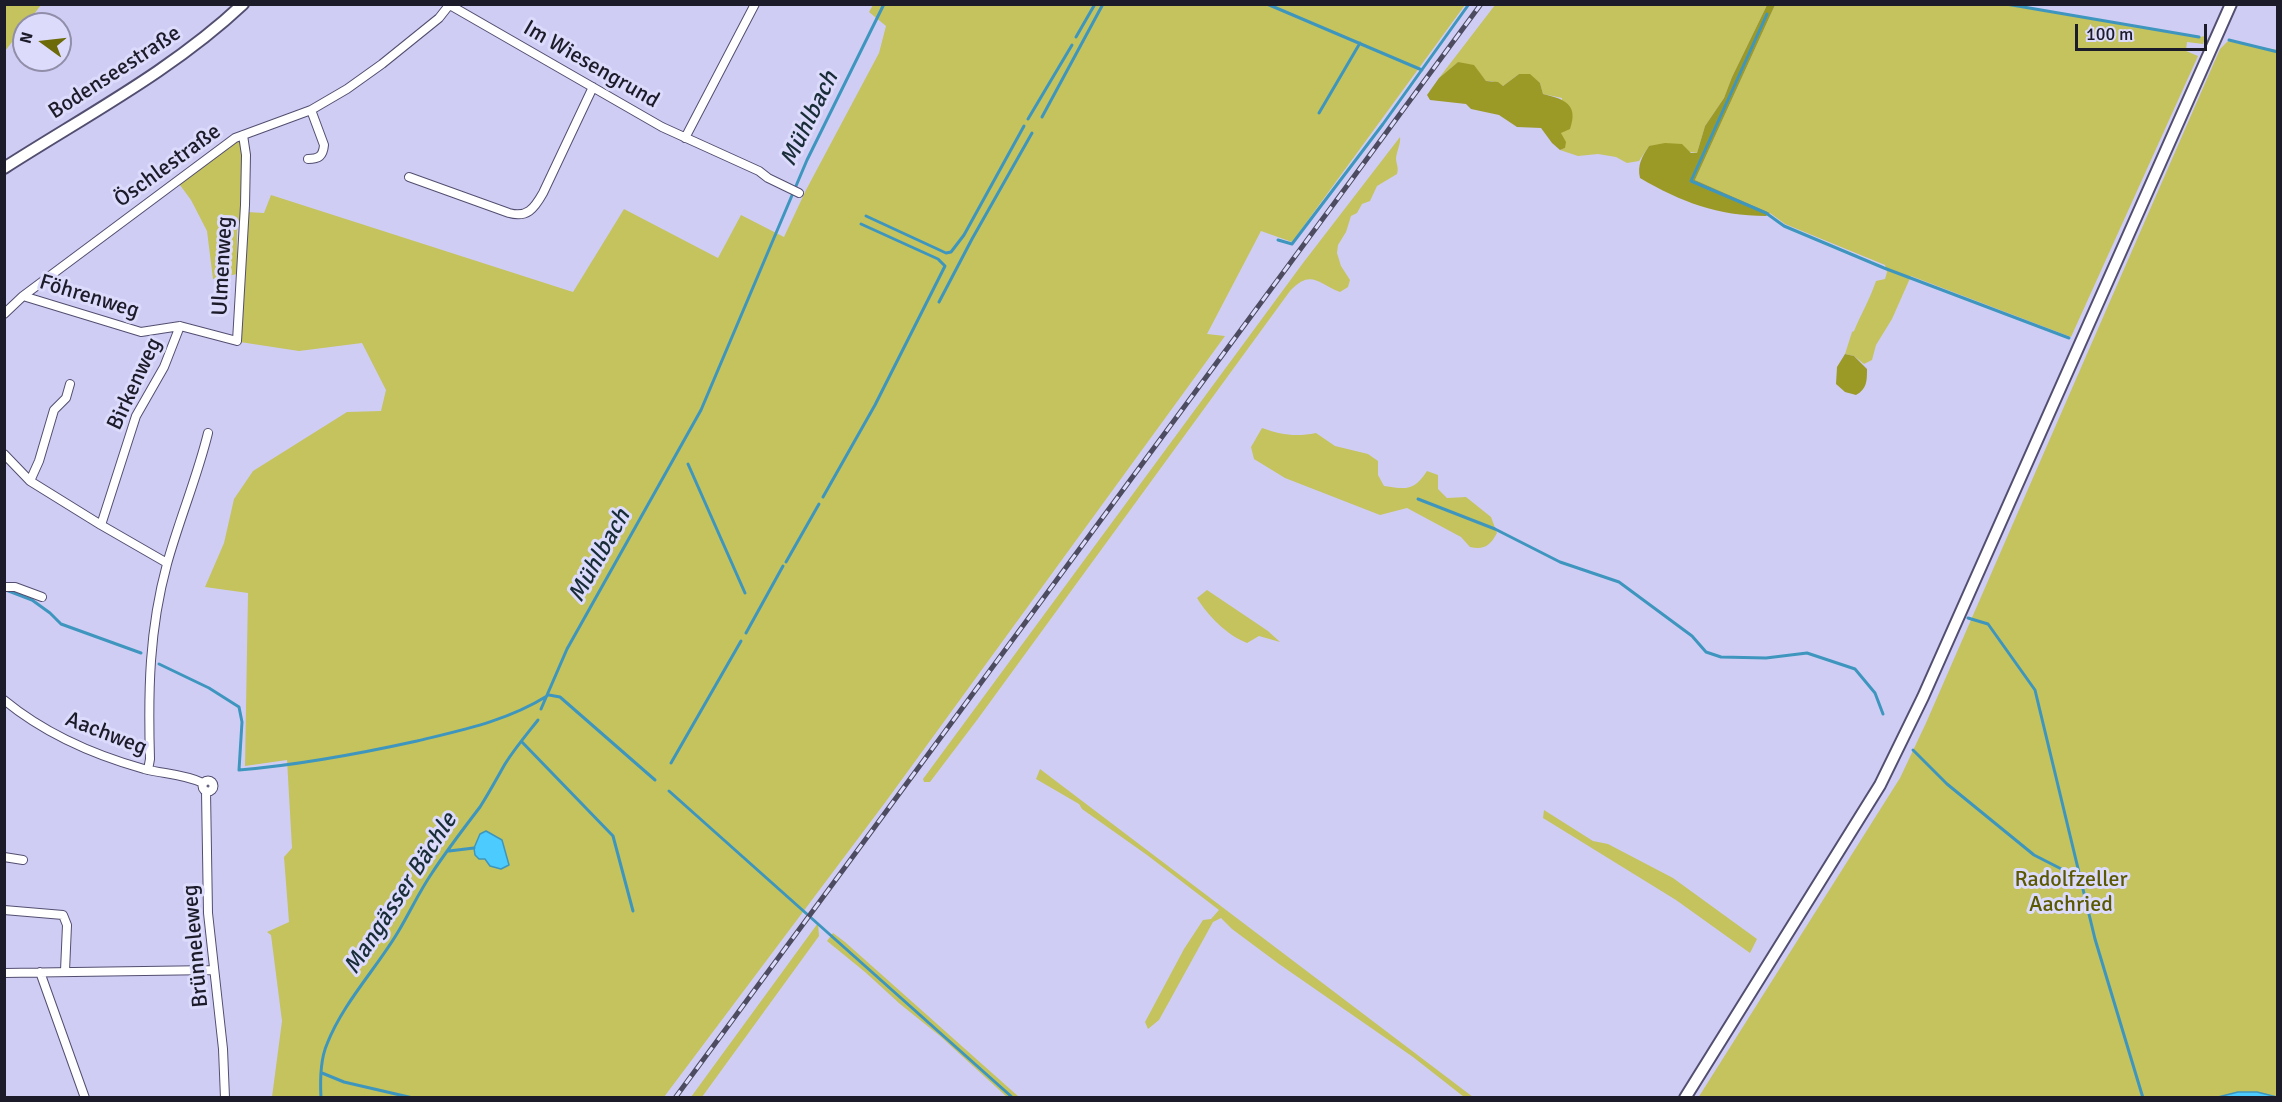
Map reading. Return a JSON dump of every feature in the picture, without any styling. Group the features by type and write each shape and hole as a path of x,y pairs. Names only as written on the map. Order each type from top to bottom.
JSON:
{"main road":[{"name":"Bodenseestraße","path":"4,168 172,61 243,4"},
{"path":"1685,1098 1885,775 1923,697 2230,4"}],"street":[{"path":"685,138 755,4"},
{"name":"Im Wiesengrund","path":"449,5 685,138 759,171 795,192"},
{"name":"Öschlestraße","path":"4,314 23,296 235,138 311,110 347,89 439,18 449,5"},
{"path":"409,177 509,213 518,215 528,213 536,206 543,194 593,87"},
{"path":"308,159 317,159 324,145 311,110"},
{"name":"Ulmenweg","path":"180,326 237,341 245,195 246,155 243,135"},
{"name":"Föhrenweg","path":"23,296 141,332 180,326"},
{"name":"Birkenweg","path":"101,525 136,416 164,367 180,326"},
{"path":"30,481 54,410 66,398 70,384"},
{"path":"148,770 150,759 148,692 150,650 167,563 200,465 208,433"},
{"path":"4,454 30,481 167,563"},
{"path":"4,586 15,587 42,597"},
{"name":"Aachweg","path":"4,700 38,725 67,740 148,770 187,777 203,783"},
{"name":"Brünneleweg","path":"203,783 203,789 206,791 208,913 223,1049 225,1098"},
{"path":"4,856 23,860"},
{"path":"4,910 63,915 67,925 65,971"},
{"path":"4,974 65,971 214,970"},
{"path":"40,972 85,1098"}],"green space":[{"path":"4,5 41,5 36,12 12,12 12,42 5,51"},
{"path":"873,5 1465,5 1292,242 1261,231 1207,334 1225,336 884,804 664,1097 272,1097 282,1021 271,935 267,932 289,922 284,857 292,848 287,760 245,766 248,593 205,587 224,543 234,499 253,471 347,412 381,411 386,390 362,343 299,351 240,342 247,212 264,213 271,195 573,292 624,209 718,258 741,215 784,237 806,190 879,53 886,26 869,12"},
{"path":"1495,5 1767,5 1724,98 1705,126 1697,153 1649,146 1639,161 1627,163 1616,157 1598,154 1578,156 1560,150 1565,148 1561,133 1562,98 1543,94 1540,83 1519,74 1503,86 1486,81 1481,75 1458,62 1439,78"},
{"path":"1775,5 2006,5 2199,37 2206,36 2203,44 2187,42 2186,51 2198,56 2071,337 1911,276 1892,319 1876,345 1872,360 1864,364 1854,356 1845,354 1852,332 1876,281 1885,279 1887,272 1885,265 1785,224 1770,213 1695,180"},
{"name":"Radolfzeller Aachried","path":"2228,41 2277,50 2277,1097 1698,1098 1900,778 2220,49"},
{"path":"243,135 245,205 237,231 237,274 213,279 207,231 191,200 177,181"},
{"path":"1400,137 1396,158 1397,174 1377,186 1370,201 1362,204 1357,213 1351,216 1346,232 1338,245 1337,253 1341,266 1350,280 1348,287 1340,292 1309,279 1297,284 1290,291 977,720 930,782 924,782 923,779 1303,263"},
{"path":"1262,428 1289,435 1316,433 1335,446 1368,454 1378,461 1378,475 1384,486 1408,488 1417,483 1427,471 1438,475 1438,489 1447,498 1466,497 1491,517 1497,533 1486,546 1470,547 1461,537 1407,508 1380,515 1285,478 1254,459 1251,447"},
{"path":"1207,590 1268,631 1280,642 1259,636 1247,643 1232,635 1212,618 1197,598"},
{"path":"1040,769 1473,1097 1464,1097 1413,1057 1279,964 1221,918 1213,922 1159,1020 1148,1029 1145,1022 1184,949 1203,920 1211,919 1219,910 1082,809 1079,804 1036,779"},
{"path":"1544,810 1593,841 1608,844 1673,878 1757,939 1750,953 1676,900 1543,818"},
{"path":"818,923 819,936 702,1097 691,1097"},
{"path":"833,933 1019,1097 1007,1097 940,1036 827,941"}],"shaded area":[{"path":"1767,5 1775,5 1695,180 1770,213 1766,216 1748,215 1700,206 1670,194 1640,178 1641,161 1649,146 1665,143 1682,144 1691,153 1697,153 1705,126 1724,98"},
{"path":"1458,62 1474,65 1486,81 1498,82 1503,86 1519,74 1530,74 1540,83 1543,94 1568,104 1573,114 1570,129 1561,133 1566,142 1565,148 1560,150 1541,128 1517,127 1499,115 1471,109 1466,104 1430,100 1427,95 1439,78"},
{"path":"1845,354 1854,356 1867,369 1866,384 1856,395 1845,392 1836,384 1837,367"}],"water":[{"path":"486,831 502,840 509,865 501,869 490,866 485,859 479,859 475,855 474,848 480,834"},
{"path":"2238,1092 2257,1092 2277,1097 2218,1097"}],"waterway":[{"name":"Mühlbach","path":"541,709 567,649 701,410 807,160 884,4"},
{"path":"1076,37 1095,4"},
{"path":"1042,117 1103,4"},
{"path":"1267,4 1422,70"},
{"path":"1278,240 1292,244 1383,124 1469,4"},
{"path":"2006,4 2199,37"},
{"path":"1767,14 1691,181 1766,213 1784,226 1884,268 2069,338"},
{"path":"2229,40 2278,52"},
{"path":"1319,113 1360,43"},
{"path":"1028,119 1072,45"},
{"path":"866,216 946,253 951,252 964,235 1024,126"},
{"path":"939,302 1032,133"},
{"path":"823,497 875,405 945,266 938,259 861,224"},
{"path":"688,464 745,593"},
{"path":"1418,499 1495,529 1560,562 1619,582 1692,636 1706,652 1721,657 1766,658 1807,653 1855,669 1875,693 1883,714"},
{"path":"786,562 819,504"},
{"path":"746,633 783,566"},
{"name":"Mühlbach","path":"6,590 32,600 61,624 141,653"},
{"path":"1968,618 1988,624 2035,690 2095,939 2143,1098"},
{"path":"671,763 741,641"},
{"name":"Mühlbach","path":"159,664 209,688 239,707 242,722 239,770 373,750 467,729 516,712 547,696"},
{"path":"549,695 560,697 655,780"},
{"name":"Mangässer Bächle","path":"321,1098 323,1057 342,1014 389,946 438,864 480,807 509,758 538,720"},
{"path":"522,742 613,836 633,911"},
{"path":"1913,750 1947,784 2034,855 2081,879"},
{"path":"669,791 1013,1098"},
{"path":"449,851 474,848"},
{"path":"322,1073 344,1082 413,1098"}],"railway":[{"path":"675,1098 1481,4"}]}
